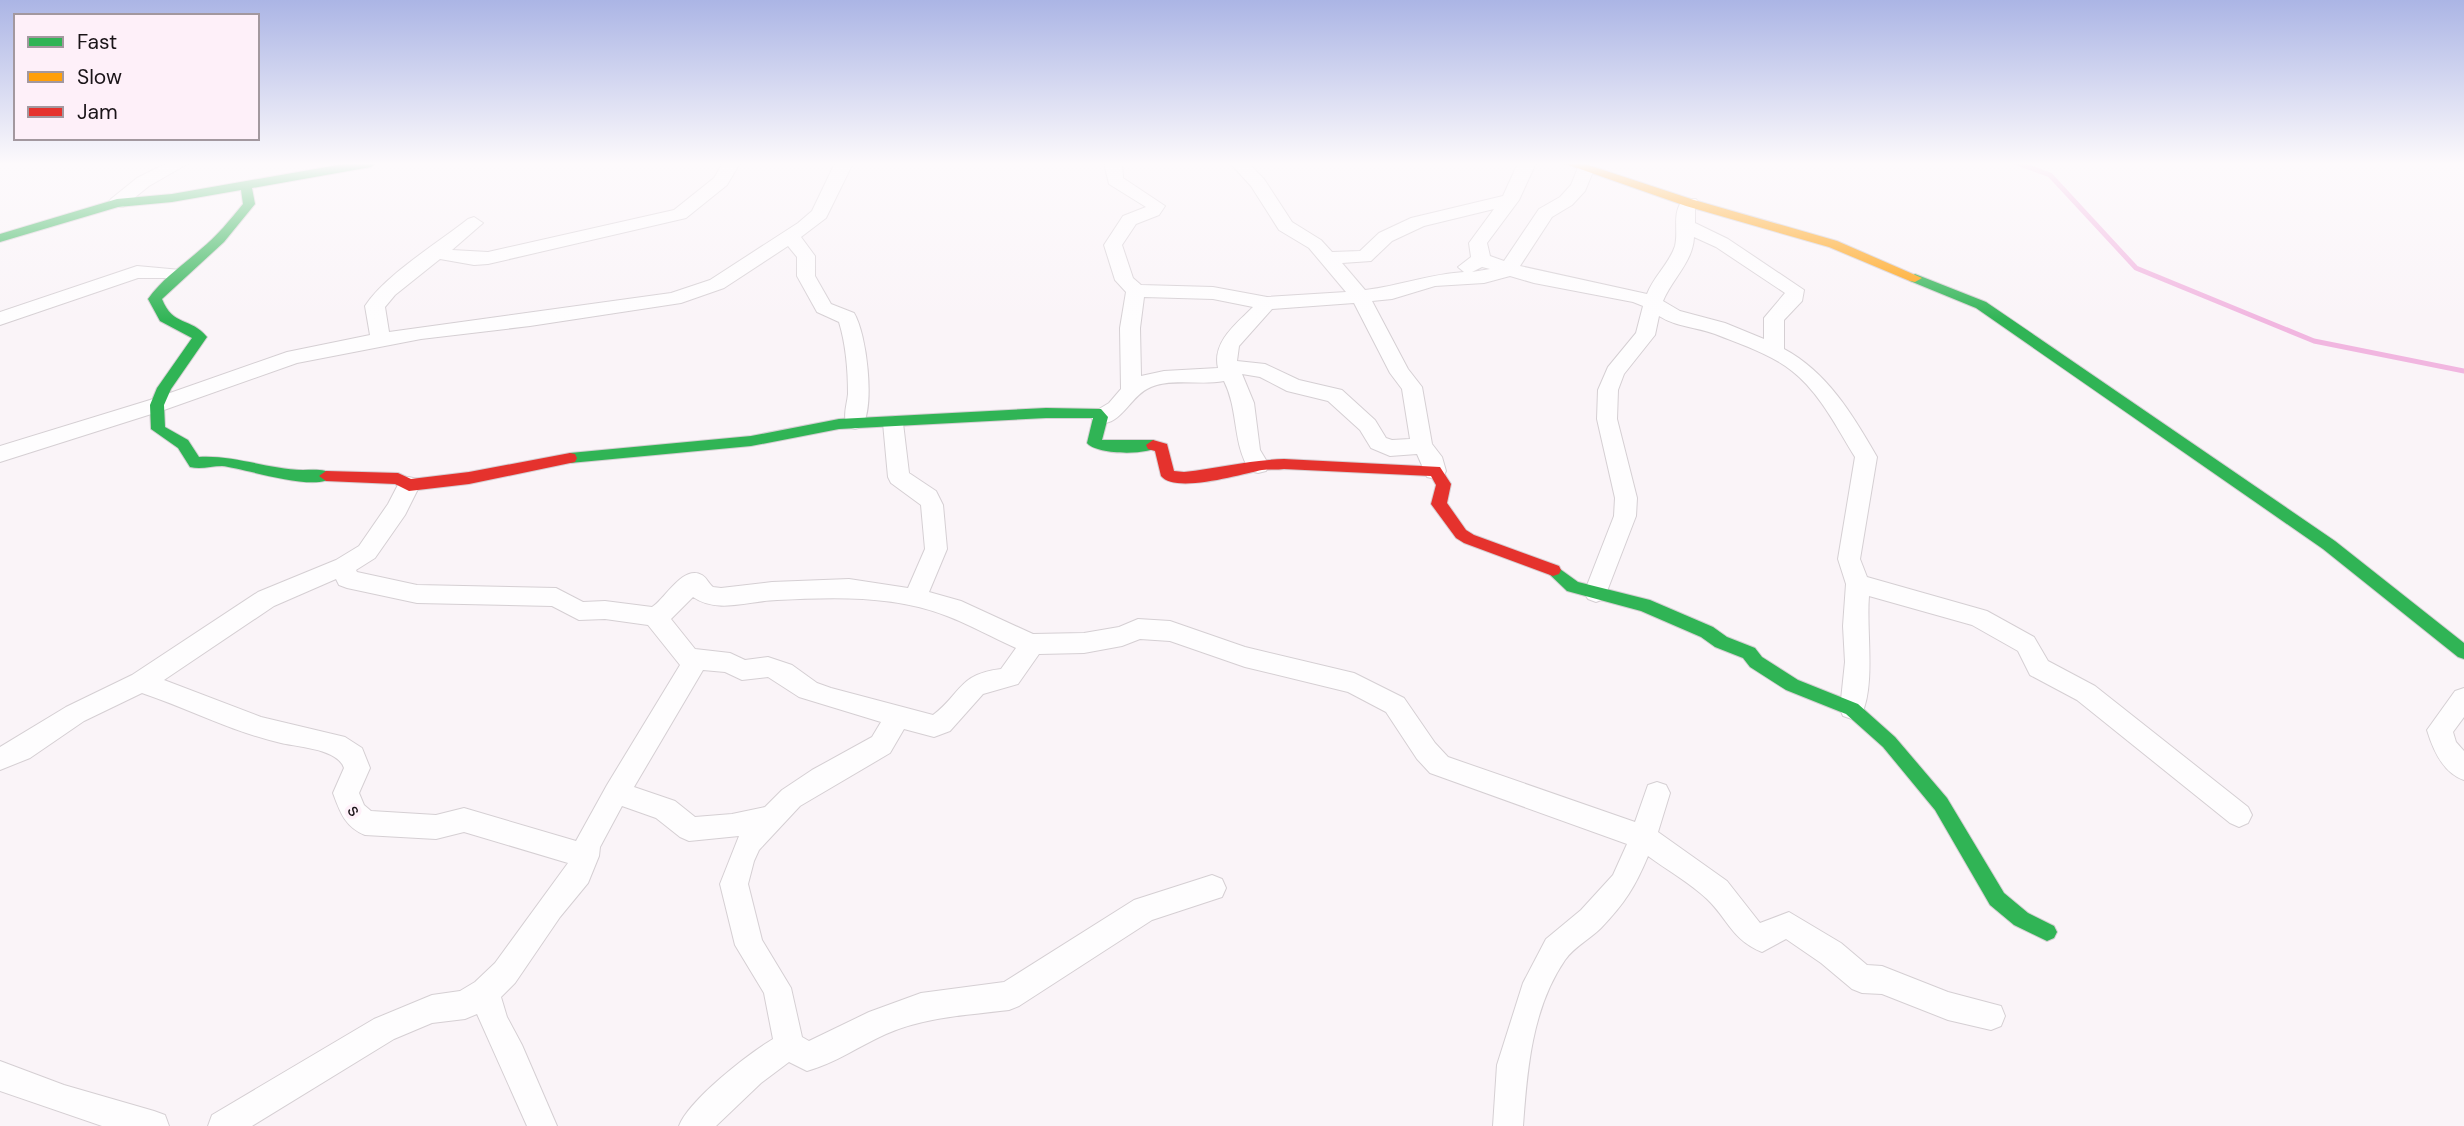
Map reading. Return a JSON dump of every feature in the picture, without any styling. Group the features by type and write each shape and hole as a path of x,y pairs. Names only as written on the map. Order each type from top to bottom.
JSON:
{"street":[{"path":"0,238 75,216"},
{"path":"240,216 207,251 174,274 155,299 158,311 172,326 195,331 200,337 164,388 157,405 158,429 183,444 195,463 222,461 288,475 398,478 409,485 469,478 576,457 751,441 855,422 893,423 1046,413 1096,413 1101,417"},
{"path":"436,253 474,260 488,258 673,216"},
{"path":"0,454 157,405 294,357 421,332 530,320 674,299 717,284 791,237 818,216"},
{"path":"1141,216 1129,220 1113,245 1124,280 1136,291 1213,293 1267,303 1308,302 1392,293 1434,280 1456,281 1508,270 1543,216"},
{"path":"1278,216 1284,226 1315,244 1360,296 1400,373 1412,387 1422,446 1431,457 1435,471 1444,484 1439,505 1461,534 1554,570 1573,587 1644,605 1707,632 1721,642 1749,653 1756,662 1792,685 1852,709 1889,742 1941,804 1997,899 2021,919 2047,932"},
{"path":"1328,258 1364,257 1385,237 1423,219 1444,216"},
{"path":"1480,260 1478,243 1498,216"},
{"path":"1596,593 1625,516 1626,498 1607,419 1608,390 1615,372 1645,335 1660,285 1679,260 1685,243 1686,216"},
{"path":"1734,216 1833,244 1981,305 2329,544 2464,652"},
{"path":"380,340 375,306 388,291 474,223"},
{"path":"1685,226 1722,243 1794,290 1795,296 1774,318 1774,353"},
{"path":"791,237 806,256 806,276 824,309 847,318 855,343 858,395 855,422"},
{"path":"1456,281 1456,272 1480,260 1508,270 1653,303 1673,316 1718,328 1799,366 1825,393 1866,457 1849,559 1858,584 1855,626 1857,662 1852,709"},
{"path":"0,319 137,272 174,274"},
{"path":"1131,390 1130,328 1136,291"},
{"path":"1258,465 1249,454 1244,402 1225,356 1229,343 1267,303"},
{"path":"1422,446 1390,448 1378,443 1368,425 1335,395 1294,386 1265,371 1242,367 1209,378 1149,380 1137,384 1116,408 1101,417 1094,443 1104,447 1158,445 1162,447 1168,476 1184,478 1247,470 1258,465 1435,471"},
{"path":"893,423 899,477 928,497 932,505 936,549 915,598"},
{"path":"0,759 21,750 75,714 141,682 266,599 344,566 367,552 397,509 409,485"},
{"path":"344,566 348,579 358,584 417,594 556,597 579,611 605,610 654,617 665,611 691,583 696,582 699,589 708,595 721,597 772,591 849,588 915,598 953,608 1032,644 1084,643 1122,636 1138,629 1170,631 1245,657 1354,684 1395,705 1426,751 1439,765 1643,837 1717,890 1750,932 1762,939 1789,925 1831,953 1862,979 1882,981 1948,1006 1991,1016"},
{"path":"1858,584 1979,618 2026,645 2039,668 2086,693 2239,814"},
{"path":"654,617 688,658 730,663 742,670 768,667 790,676 808,690 934,726 942,723 952,709 982,682 1009,677 1032,644"},
{"path":"223,1126 384,1029 432,1009 465,1005 505,974 550,908 578,874 588,844 616,793 697,659"},
{"name":"s","path":"141,682 200,702 258,727 336,745 353,756 357,768 346,793 354,814 365,823 436,827 464,820 586,856"},
{"path":"2464,698 2440,730 2445,747 2464,769"},
{"path":"898,717 881,745 821,778 791,798 769,818 750,841 734,884 749,945 777,988 789,1046 807,1056 822,1052 879,1022 921,1007 1009,996 1144,909 1212,888"},
{"path":"616,793 668,810 682,819 689,829 732,826 769,818"},
{"path":"1508,1126 1512,1065 1534,993 1556,949 1591,919 1623,884 1643,837 1657,793"},
{"path":"485,992 494,1023 512,1055 542,1126"},
{"path":"694,1126 750,1072 789,1046"},
{"path":"4,1083 154,1126"}],"waterway":[{"path":"2087,216 2136,268 2314,341 2464,371"}],"traffic: fast":[{"path":"0,238 75,216"},
{"path":"240,216 214,245 155,299 164,318 194,331 200,337 164,388 157,405 158,429 183,444 195,463 222,461 287,475 326,476"},
{"path":"1915,278 1981,305 2329,545 2464,652"},
{"path":"570,458 751,441 839,424 1046,413 1096,413 1101,417 1094,443 1104,447 1153,445"},
{"path":"1553,570 1573,587 1644,605 1707,632 1721,642 1749,653 1756,662 1792,685 1852,709 1889,742 1941,804 1997,899 2021,919 2047,932"}],"traffic: slow":[{"path":"1734,216 1833,244 1915,278"}],"traffic: jam":[{"path":"1153,445 1162,448 1168,476 1184,478 1247,470 1258,465 1284,464 1435,471 1444,484 1439,504 1461,534 1553,570"},
{"path":"326,476 398,479 409,485 469,478 570,458"}]}
